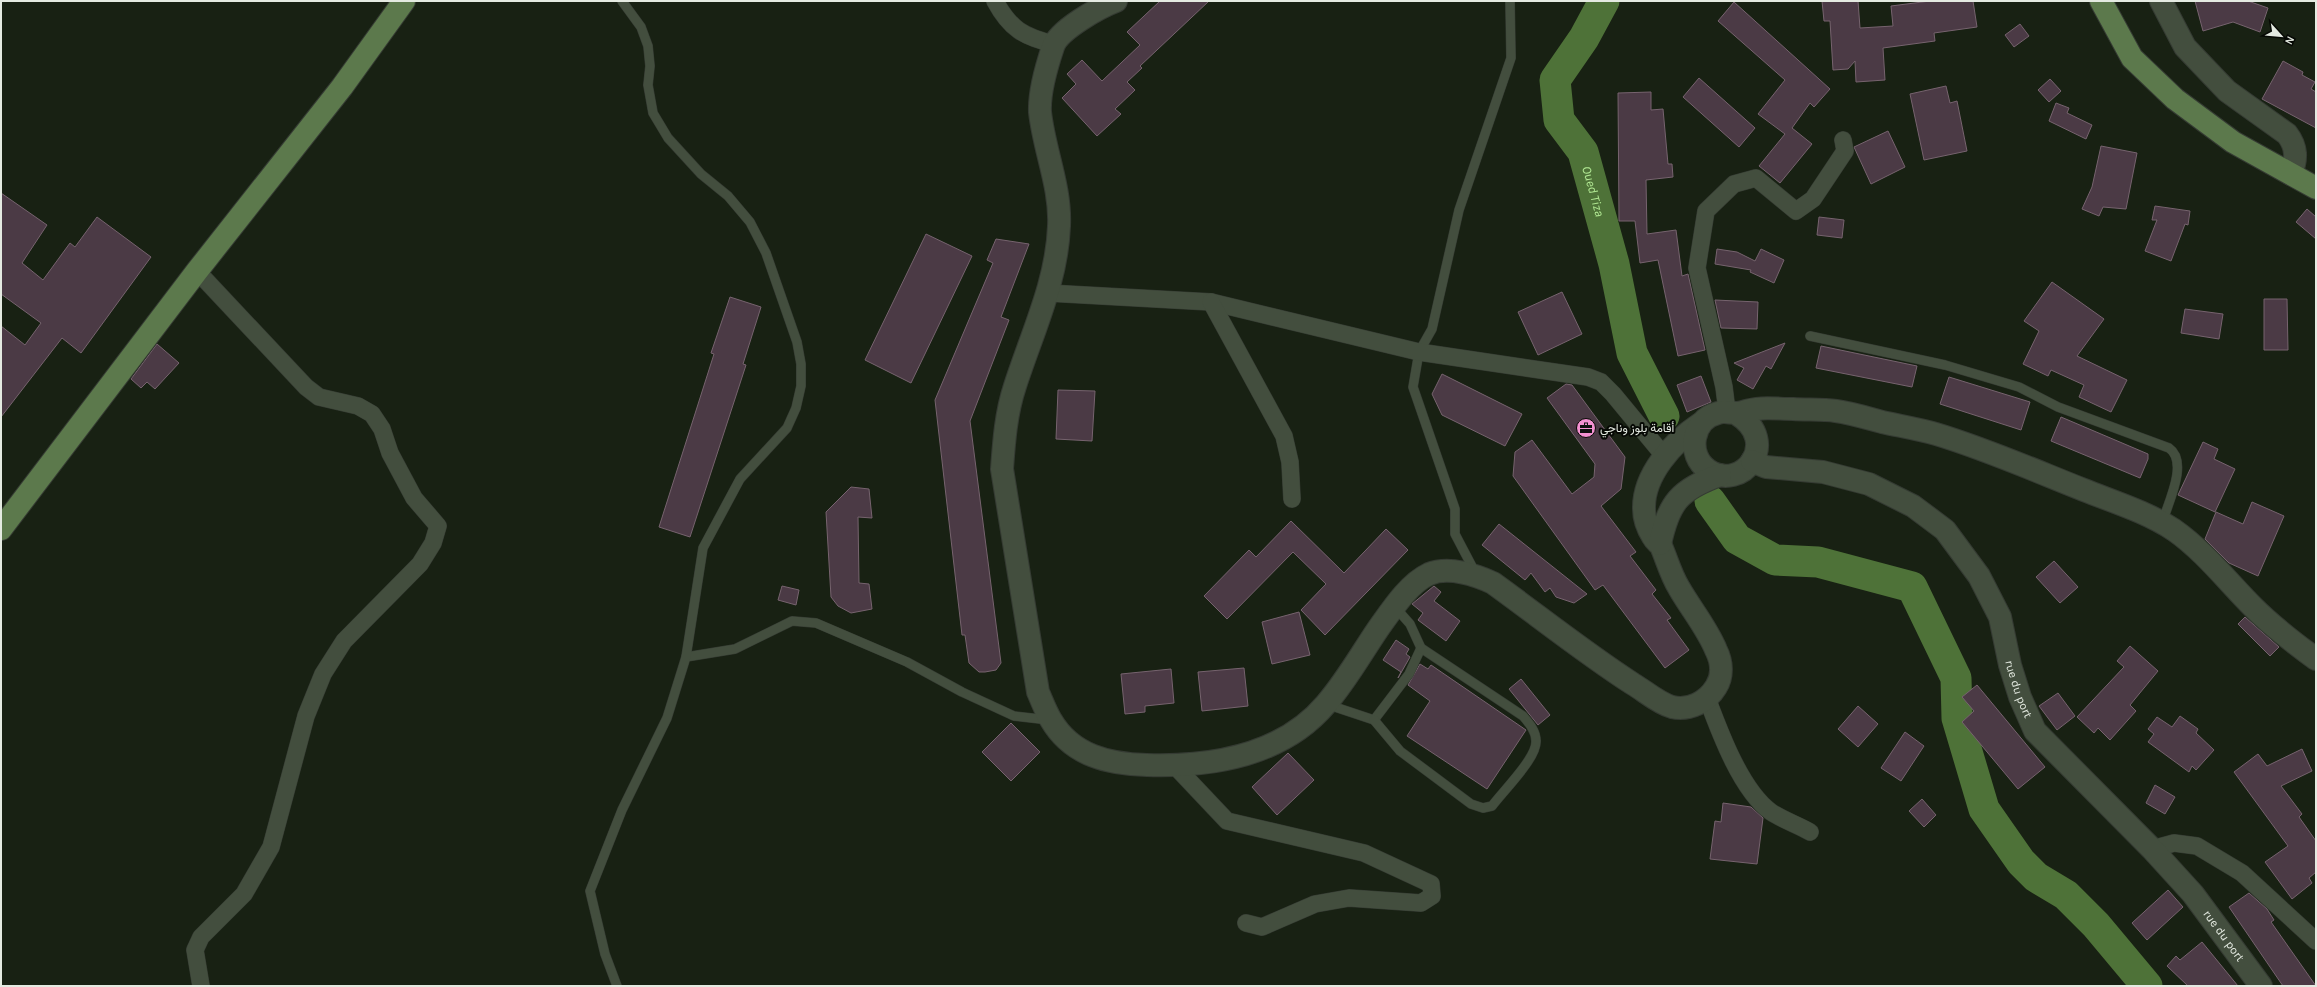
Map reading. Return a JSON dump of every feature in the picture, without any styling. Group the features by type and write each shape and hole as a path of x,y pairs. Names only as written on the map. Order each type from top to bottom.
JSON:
{"main road":[{"path":"1,529 198,271 342,87 404,1"},
{"path":"1116,1 1077,22 1054,44 1045,75 1040,111 1054,177 1059,224 1057,259 1048,293 1015,387 1004,433 1002,469 1038,692 1051,720 1068,741 1090,756 1129,764 1175,766 1230,759 1270,747 1297,732 1326,704 1395,607 1412,587 1430,574 1449,572 1476,575 1493,584 1621,676 1664,704 1682,708 1700,703 1707,698 1718,684 1720,675 1719,657 1678,587 1660,544 1653,538 1646,523 1644,510 1645,497 1652,478 1665,457 1685,434 1700,424 1707,417 1756,408 1836,411 1936,434 2045,474 2162,523 2192,544 2256,610 2316,659"},
{"path":"2102,1 2132,58 2174,99 2233,142 2316,188"},
{"path":"2161,1 2185,47 2227,91 2287,134 2296,153 2290,174"},
{"path":"1660,544 1664,526 1674,504 1684,492 1701,482 1720,475 1738,473 1755,452 1768,422 1785,409"},
{"path":"1732,412 1748,420 1755,430 1755,452"},
{"path":"1700,424 1695,436 1694,449 1699,461 1708,470 1720,475"},
{"name":"rue du port","path":"1755,452 1766,467 1823,472 1869,484 1913,506 1945,530 1979,576 2000,617 2010,665 2020,697 2035,731 2152,849 2198,900 2261,986"}],"street":[{"path":"995,1 1014,28 1030,38 1054,44"},
{"path":"1732,412 1724,387 1697,268 1706,211 1734,184 1756,178 1796,211 1813,200 1845,151 1843,140"},
{"path":"198,271 306,387 319,397 358,406 372,414 382,429 390,453 414,498 438,526 433,543 420,564 344,641 323,674 306,716 271,847 244,894 201,937 195,950 201,986"},
{"path":"1048,293 1211,302 1419,352 1588,377 1601,382 1665,457"},
{"path":"1211,302 1284,436 1290,462 1292,499"},
{"path":"1707,698 1723,742 1757,800 1772,813 1810,832"},
{"path":"1175,766 1227,821 1364,853 1431,884 1432,896 1421,904 1349,898 1315,904 1262,927 1246,923"},
{"path":"2152,849 2174,843 2197,846 2242,873 2316,941"}],"lane":[{"path":"617,986 605,954 590,891 622,810 667,718 686,657 702,548 740,479 786,428 796,408 801,386 801,364 797,342 766,253 750,222 728,196 701,174 668,138 653,113 648,86 650,66 648,46 641,27 622,1"},
{"path":"1476,575 1455,534 1455,509 1413,387 1419,352 1432,328 1459,210 1511,58 1510,1"},
{"path":"1810,336 1945,365 2019,387 2058,407 2168,448 2175,454 2178,467 2162,523"},
{"path":"1326,704 1374,720 1400,751 1471,804 1483,808 1492,806 1533,754 1536,741 1533,728 1523,716 1421,648 1410,624 1395,607"},
{"path":"686,657 735,649 792,621 816,623 907,662 962,692 1014,716 1051,720"},
{"path":"1374,720 1409,674 1421,648"}],"building":[{"path":"1160,1 1209,1 1140,66 1142,68 1127,82 1135,90 1115,109 1121,114 1097,136 1062,98 1076,84 1067,74 1082,60 1102,81 1140,45 1127,32"},
{"path":"1822,1 1858,1 1860,28 1893,26 1891,6 1930,1 1973,1 1977,27 1934,33 1935,41 1883,48 1885,80 1856,82 1855,61 1848,69 1833,70 1830,21 1824,21"},
{"path":"2195,1 2248,1 2268,8 2260,32 2233,22 2203,31"},
{"path":"1734,2 1830,89 1814,107 1810,103 1792,128 1812,144 1780,183 1759,166 1785,134 1758,114 1785,80 1718,21"},
{"path":"2020,24 2029,36 2014,47 2005,35"},
{"path":"2283,61 2303,72 2302,75 2315,82 2311,89 2316,92 2316,128 2262,99"},
{"path":"1699,78 1755,128 1739,147 1683,97"},
{"path":"2050,79 2061,91 2049,102 2038,90"},
{"path":"1946,86 1950,103 1957,101 1967,151 1924,160 1910,94"},
{"path":"1651,92 1651,110 1663,109 1668,164 1672,164 1673,177 1646,180 1647,234 1676,230 1682,276 1688,274 1705,350 1678,356 1658,260 1640,263 1635,221 1619,221 1618,93"},
{"path":"2056,103 2069,108 2067,113 2092,125 2086,139 2049,121"},
{"path":"1888,131 1905,167 1871,184 1854,147"},
{"path":"2101,146 2137,153 2126,209 2103,207 2099,216 2082,209 2092,187"},
{"path":"1,193 47,225 22,263 43,280 70,243 75,247 97,217 151,257 81,353 62,338 1,417 1,326 25,345 41,323 1,294"},
{"path":"2155,206 2190,211 2188,225 2185,224 2171,261 2145,251 2157,220 2152,220"},
{"path":"2307,209 2316,217 2316,239 2296,222"},
{"path":"1819,217 1844,220 1842,238 1817,235"},
{"path":"926,234 972,256 911,383 865,360"},
{"path":"996,239 1029,244 1001,317 1009,320 970,421 1001,663 996,670 979,672 969,663 965,635 962,635 935,400 993,263 987,260"},
{"path":"1717,249 1737,252 1755,261 1761,249 1784,260 1774,283 1750,272 1751,270 1715,264"},
{"path":"2052,282 2104,319 2077,356 2127,380 2111,412 2079,397 2084,385 2051,370 2048,376 2023,364 2039,331 2024,321"},
{"path":"1562,292 1582,334 1538,355 1518,312"},
{"path":"730,297 761,307 743,364 746,365 690,537 659,527 714,354 711,353"},
{"path":"2264,299 2287,299 2288,350 2264,350"},
{"path":"1715,300 1758,302 1757,329 1721,328"},
{"path":"2185,309 2223,314 2219,339 2181,333"},
{"path":"1785,343 1771,369 1766,366 1753,389 1737,380 1744,368 1734,363"},
{"path":"157,344 179,363 155,389 147,382 141,388 131,379"},
{"path":"1821,346 1917,366 1912,387 1816,368"},
{"path":"1442,374 1522,414 1505,446 1442,415 1432,394"},
{"path":"1701,376 1711,402 1687,412 1677,385"},
{"path":"1949,377 2030,402 2021,430 1940,404"},
{"path":"1566,384 1572,385 1625,457 1621,489 1601,506 1636,552 1630,556 1656,590 1652,594 1671,618 1667,620 1689,650 1665,668 1603,585 1595,590 1513,476 1515,452 1532,440 1572,494 1594,477 1595,464 1547,398"},
{"path":"1058,390 1095,391 1092,441 1056,439"},
{"path":"2061,417 2148,454 2148,459 2140,478 2051,441"},
{"path":"2203,442 2218,449 2214,459 2235,469 2215,512 2178,495"},
{"path":"851,487 869,489 872,518 858,517 859,583 869,584 872,609 851,613 838,606 831,597 826,512"},
{"path":"2252,502 2284,516 2258,576 2229,563 2205,539 2216,512 2243,524"},
{"path":"1291,521 1344,573 1386,529 1408,550 1325,635 1301,610 1326,584 1293,552 1227,619 1204,596 1249,550 1256,557"},
{"path":"1499,524 1587,594 1574,603 1556,597 1550,588 1545,592 1531,573 1525,580 1482,545"},
{"path":"2054,561 2078,587 2060,603 2036,577"},
{"path":"782,586 799,590 796,605 778,600"},
{"path":"1434,586 1441,592 1434,601 1460,621 1446,641 1418,620 1423,613 1412,604"},
{"path":"1299,612 1310,655 1272,664 1262,622"},
{"path":"2245,617 2279,647 2270,656 2238,624"},
{"path":"1396,640 1409,649 1406,654 1410,657 1398,678 1401,672 1383,660"},
{"path":"2130,646 2158,671 2130,705 2136,711 2110,740 2098,728 2094,733 2077,717 2124,667 2117,661"},
{"path":"1420,664 1428,669 1431,665 1526,730 1487,789 1407,736 1430,701 1408,685"},
{"path":"1244,668 1248,706 1202,711 1198,672"},
{"path":"1171,669 1174,703 1145,706 1145,712 1125,714 1121,674"},
{"path":"1521,679 1550,715 1538,725 1509,689"},
{"path":"1977,685 2045,767 2018,789 1962,722 1974,711 1962,697"},
{"path":"2058,693 2075,716 2057,730 2039,706"},
{"path":"1858,706 1878,724 1858,747 1838,729"},
{"path":"2180,716 2198,729 2196,733 2214,750 2196,770 2192,766 2189,772 2148,742 2154,734 2148,729 2157,717 2172,727"},
{"path":"1011,723 1040,752 1011,781 982,752"},
{"path":"1905,732 1924,746 1901,781 1881,768"},
{"path":"2302,749 2312,771 2281,786 2302,814 2299,817 2316,841 2316,872 2309,878 2312,883 2292,899 2265,862 2288,846 2234,772 2258,754 2267,766"},
{"path":"1288,753 1314,780 1277,815 1252,787"},
{"path":"2155,785 2175,797 2165,814 2146,803"},
{"path":"1922,799 1936,815 1924,827 1909,811"},
{"path":"1723,803 1751,807 1763,818 1757,864 1710,859 1715,821 1721,822"},
{"path":"2168,890 2183,907 2147,940 2132,923"},
{"path":"2249,893 2267,909 2274,920 2271,922 2316,986 2283,986 2229,907"},
{"path":"2202,942 2238,986 2188,986 2167,966 2176,956 2180,960"}],"waterway":[{"name":"Oued Tiza","path":"1604,1 1584,38 1555,80 1559,120 1583,152 1614,264 1632,353 1664,416"},
{"path":"1710,501 1737,539 1775,560 1818,562 1912,587 1956,678 1957,718 1984,809 2021,862 2036,877 2066,895 2096,925 2147,986"}],"place":[{"name":"أقامة بلوز وناجي","path":"1586,428"}]}
